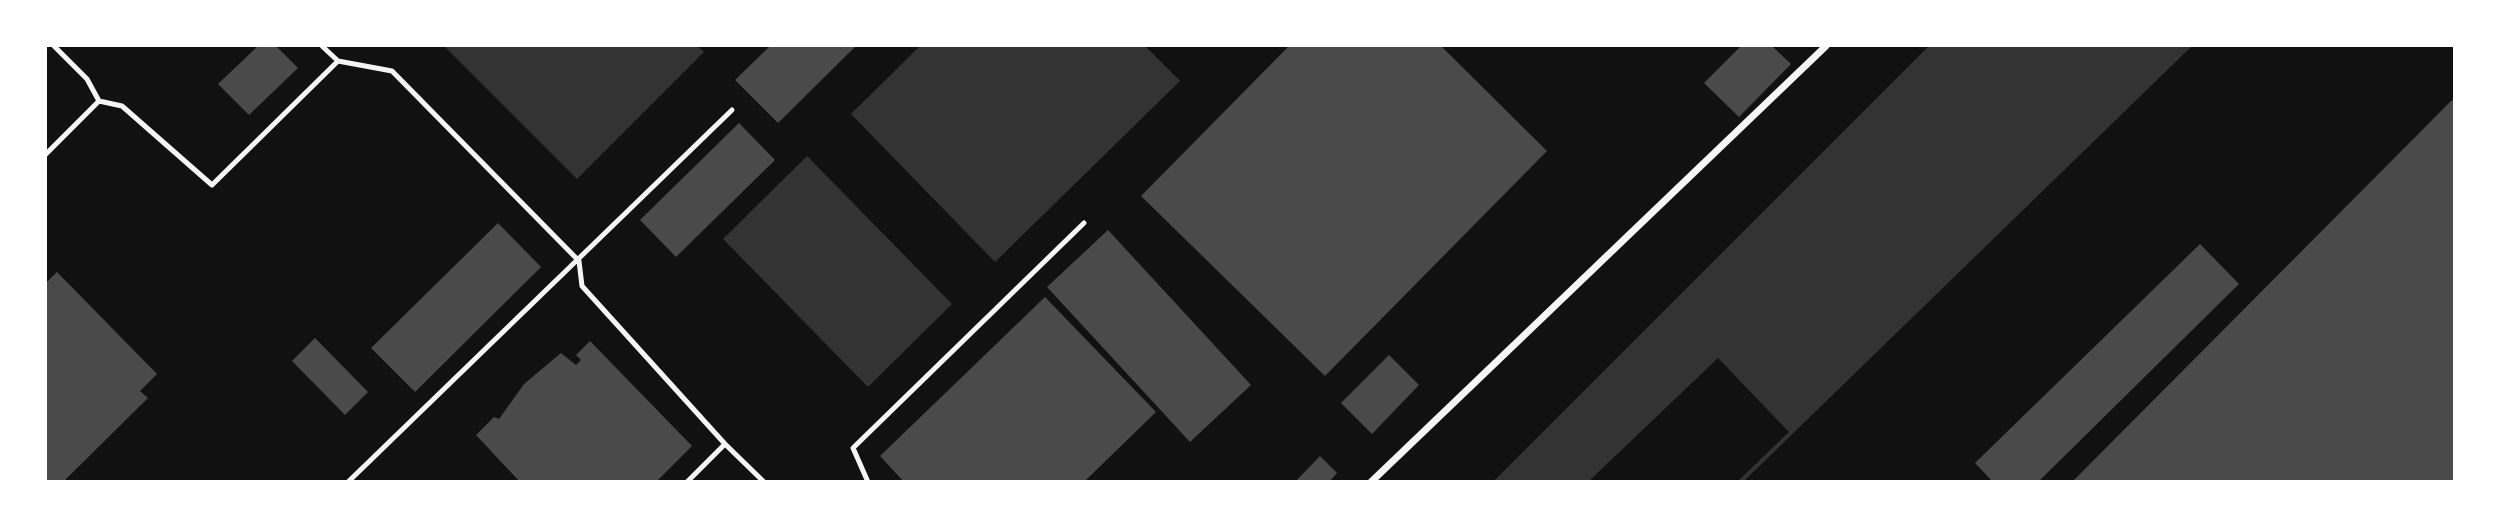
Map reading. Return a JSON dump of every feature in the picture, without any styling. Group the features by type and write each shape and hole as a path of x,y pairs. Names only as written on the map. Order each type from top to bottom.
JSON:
{"street":[{"path":"1371,481 1826,46"}],"lane":[{"path":"54,46 87,79 99,101 122,106 212,186 338,61"},
{"path":"322,46 338,61 392,71 579,261 582,286 725,444 764,481"},
{"path":"46,154 99,101"},
{"path":"348,481 579,261 732,110"},
{"path":"868,481 853,448 1084,223"},
{"path":"687,481 725,444"}],"shaded area":[{"path":"444,46 697,46 704,52 577,179"},
{"path":"920,46 1145,46 1180,81 995,262 851,114"},
{"path":"1929,46 2192,46 1744,481 1493,482"},
{"path":"807,156 952,304 868,387 723,239"}],"pier":[{"path":"1718,358 1789,432 1738,481 1589,481"}],"building":[{"path":"258,46 276,46 298,68 249,115 218,84"},
{"path":"770,46 856,46 778,123 735,80"},
{"path":"1289,46 1441,46 1547,151 1325,376 1141,196"},
{"path":"1741,46 1772,46 1791,64 1739,117 1704,83"},
{"path":"2454,98 2454,482 2072,482"},
{"path":"739,123 775,160 676,257 640,220"},
{"path":"498,223 541,267 415,392 371,348"},
{"path":"1108,230 1251,385 1190,442 1047,287"},
{"path":"2200,244 2239,284 2038,482 1993,482 1975,463"},
{"path":"57,272 157,374 140,391 148,398 63,482 46,482 46,283"},
{"path":"1045,297 1156,412 1084,482 904,482 880,456"},
{"path":"315,338 368,392 345,415 292,361"},
{"path":"590,341 692,446 656,482 520,482 476,435 494,417 499,419 524,384 561,353 576,365 581,360 576,355"},
{"path":"1389,355 1419,385 1372,434 1341,403"},
{"path":"1320,456 1337,473 1329,482 1295,482"}]}
